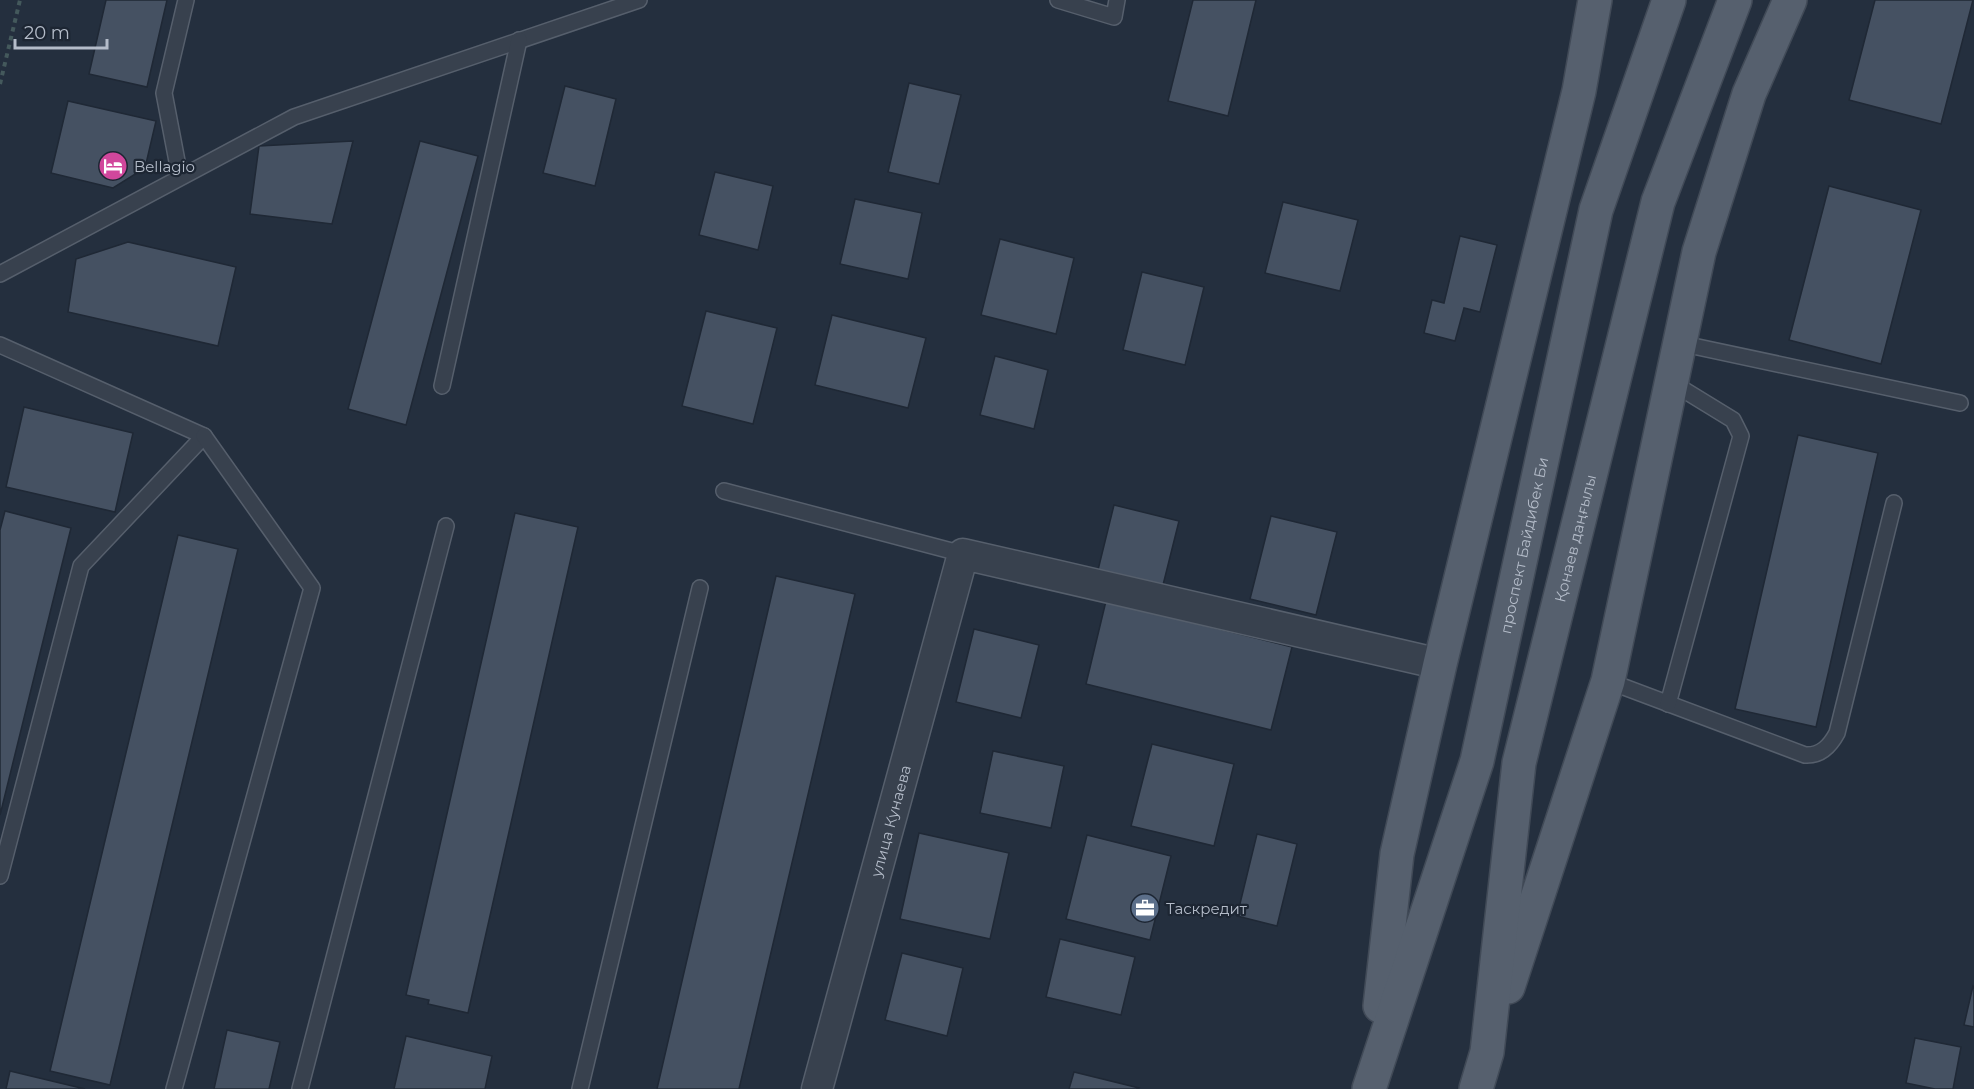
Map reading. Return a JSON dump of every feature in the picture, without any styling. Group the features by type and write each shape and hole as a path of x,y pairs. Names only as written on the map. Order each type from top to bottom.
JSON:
{"main road":[{"path":"1371,1080 1397,854 1440,664 1579,91 1595,0"},
{"name":"проспект Байдибек Би","path":"1371,1080 1477,761 1596,210 1669,0"},
{"name":"Қонаев даңғылы","path":"1476,1089 1487,1052 1519,763 1658,202 1735,0"},
{"path":"1487,1052 1608,681 1699,252 1749,94 1790,0"}],"street":[{"path":"963,554 1440,664"},
{"name":"улица Кунаева","path":"817,1089 963,554"}],"lane":[{"path":"180,177 164,93 186,0"},
{"path":"0,274 294,117 639,0"},
{"path":"1058,0 1114,17 1116,0"},
{"path":"442,386 519,40"},
{"path":"1679,343 1960,403"},
{"path":"0,345 204,436 312,588 174,1089"},
{"path":"1668,704 1741,436 1733,420 1671,382"},
{"path":"0,876 81,566 204,436"},
{"path":"724,491 963,554"},
{"path":"1608,681 1805,755 1814,756 1825,749 1837,733 1894,503"},
{"path":"300,1089 446,526"},
{"path":"580,1089 700,588"}],"path":[{"path":"0,84 20,0"}],"building":[{"path":"106,0 167,0 147,87 89,74"},
{"path":"1193,0 1256,0 1228,116 1168,101"},
{"path":"1875,0 1973,0 1941,124 1849,100"},
{"path":"909,83 961,95 939,184 888,172"},
{"path":"565,86 616,99 595,186 543,173"},
{"path":"68,101 156,121 145,168 113,188 51,173"},
{"path":"353,141 332,224 250,214 259,146"},
{"path":"420,141 478,156 406,425 348,409"},
{"path":"715,172 773,186 758,250 699,235"},
{"path":"1829,186 1921,210 1881,364 1789,340"},
{"path":"855,199 922,213 908,279 840,264"},
{"path":"1283,202 1358,220 1340,291 1265,273"},
{"path":"1460,236 1497,245 1480,312 1464,308 1455,341 1424,333 1432,300 1444,303"},
{"path":"1000,239 1074,258 1056,334 981,315"},
{"path":"128,242 236,267 218,346 68,312 76,259"},
{"path":"1142,272 1204,287 1185,365 1123,350"},
{"path":"706,311 777,328 753,424 682,406"},
{"path":"832,315 926,338 908,408 815,385"},
{"path":"995,356 1048,370 1034,429 980,415"},
{"path":"24,407 133,433 115,512 6,487"},
{"path":"1798,435 1878,453 1816,727 1735,709"},
{"path":"1114,505 1179,521 1163,585 1098,570"},
{"path":"5,511 71,528 0,815 0,530"},
{"path":"515,513 578,527 468,1013 428,1004 429,1000 406,995"},
{"path":"1271,516 1337,532 1316,615 1250,599"},
{"path":"178,535 238,549 110,1085 50,1071"},
{"path":"776,576 855,594 739,1089 657,1089"},
{"path":"1106,601 1292,647 1271,730 1086,684"},
{"path":"974,629 1039,645 1021,718 956,702"},
{"path":"1152,744 1234,764 1214,846 1131,826"},
{"path":"993,751 1064,766 1051,828 980,813"},
{"path":"919,833 1009,853 990,939 900,919"},
{"path":"1257,834 1297,844 1277,926 1237,916"},
{"path":"1087,835 1171,856 1150,940 1066,919"},
{"path":"1060,939 1135,957 1121,1015 1046,997"},
{"path":"902,953 963,968 947,1036 885,1020"},
{"path":"1974,987 1974,1027 1964,1025"},
{"path":"227,1030 280,1042 269,1089 214,1089"},
{"path":"406,1036 492,1056 485,1089 394,1089"},
{"path":"1915,1038 1961,1047 1953,1089 1935,1089 1906,1083"},
{"path":"10,1071 85,1089 6,1089"},
{"path":"1074,1072 1139,1088 1069,1089"}],"place":[{"name":"Bellagio","path":"113,166"},
{"name":"Таскредит","path":"1145,908"}]}
